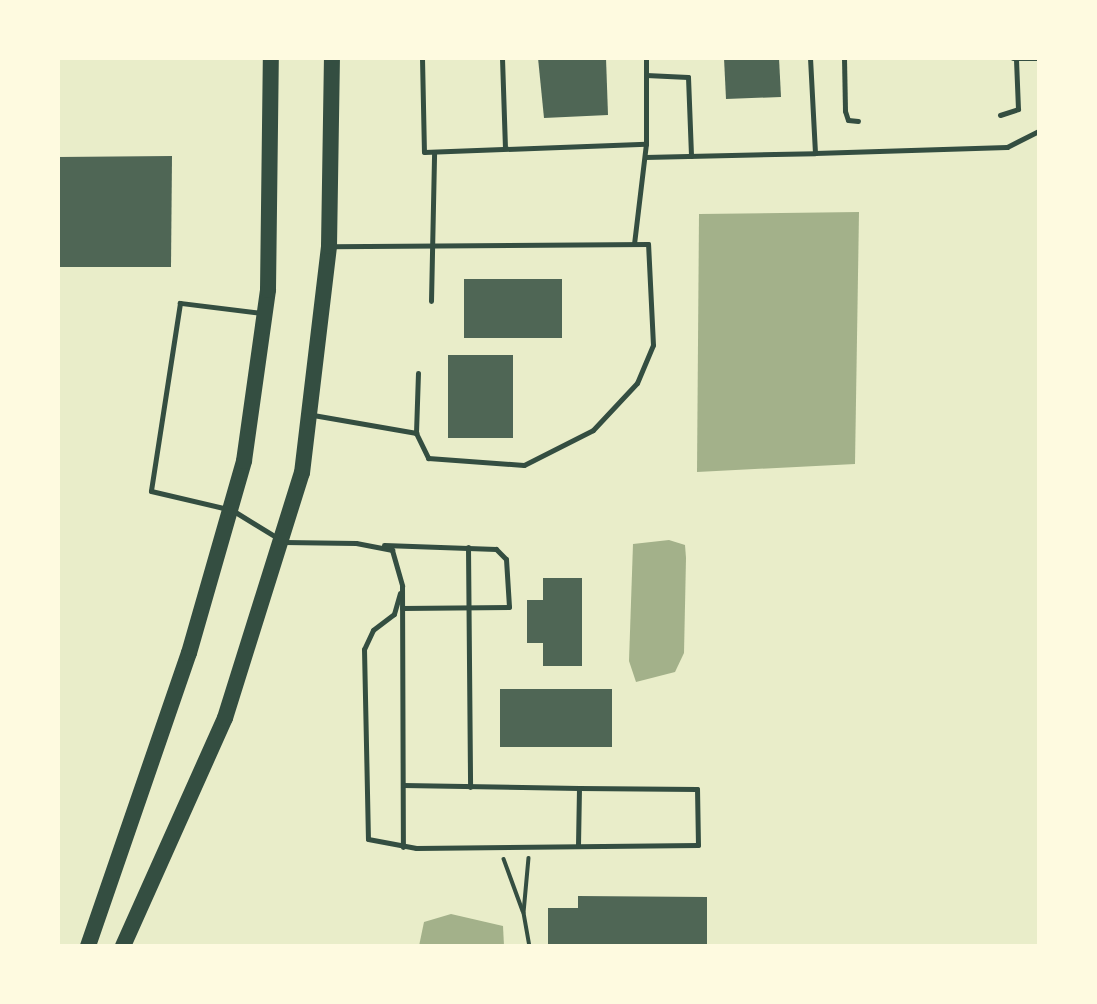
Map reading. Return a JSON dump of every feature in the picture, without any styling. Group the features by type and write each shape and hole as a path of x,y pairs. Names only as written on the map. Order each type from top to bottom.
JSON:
{"main road":[{"path":"88,946 232,510 265,313 271,58"},
{"path":"123,946 225,718 284,542 313,415 329,246 332,58"}],"lane":[{"path":"422,58 424,152 505,146 646,144"},
{"path":"502,58 505,146"},
{"path":"634,244 646,144 646,58"},
{"path":"810,58 815,153"},
{"path":"844,58 845,111 848,120 859,121"},
{"path":"1000,115 1018,109 1015,58 1039,58"},
{"path":"646,75 688,77 691,156"},
{"path":"645,157 1007,146 1039,131"},
{"path":"431,301 434,152"},
{"path":"329,246 648,244 653,345 637,383 593,430 524,465 428,458 416,433 418,373"},
{"path":"265,313 180,303 172,334 151,491 232,510 284,542 496,549 506,559 510,581 509,607 402,608"},
{"path":"313,415 416,433"},
{"path":"381,545 400,562 402,586 403,847"},
{"path":"468,547 470,786"},
{"path":"402,586 394,614 373,630 364,649 364,831 369,839 403,847 698,845 697,789 403,786"},
{"path":"578,845 579,788"}],"path":[{"path":"500,846 524,913 530,946"},
{"path":"524,913 530,846"}],"shaded area":[{"path":"859,212 855,464 697,472 699,214"},
{"path":"669,540 685,545 684,653 675,672 636,682 629,661 633,544"},
{"path":"451,914 503,926 504,946 419,946 424,922"}],"building":[{"path":"538,58 606,58 608,115 544,118"},
{"path":"724,58 779,58 781,97 726,99"},
{"path":"172,156 171,267 58,267 58,157"},
{"path":"464,279 562,279 562,338 464,338"},
{"path":"448,355 513,355 513,438 448,438"},
{"path":"543,578 582,578 582,666 543,666 543,643 527,643 527,600 543,600"},
{"path":"500,689 612,689 612,747 500,747"},
{"path":"578,896 707,897 707,946 548,946 548,908 578,908"}]}
